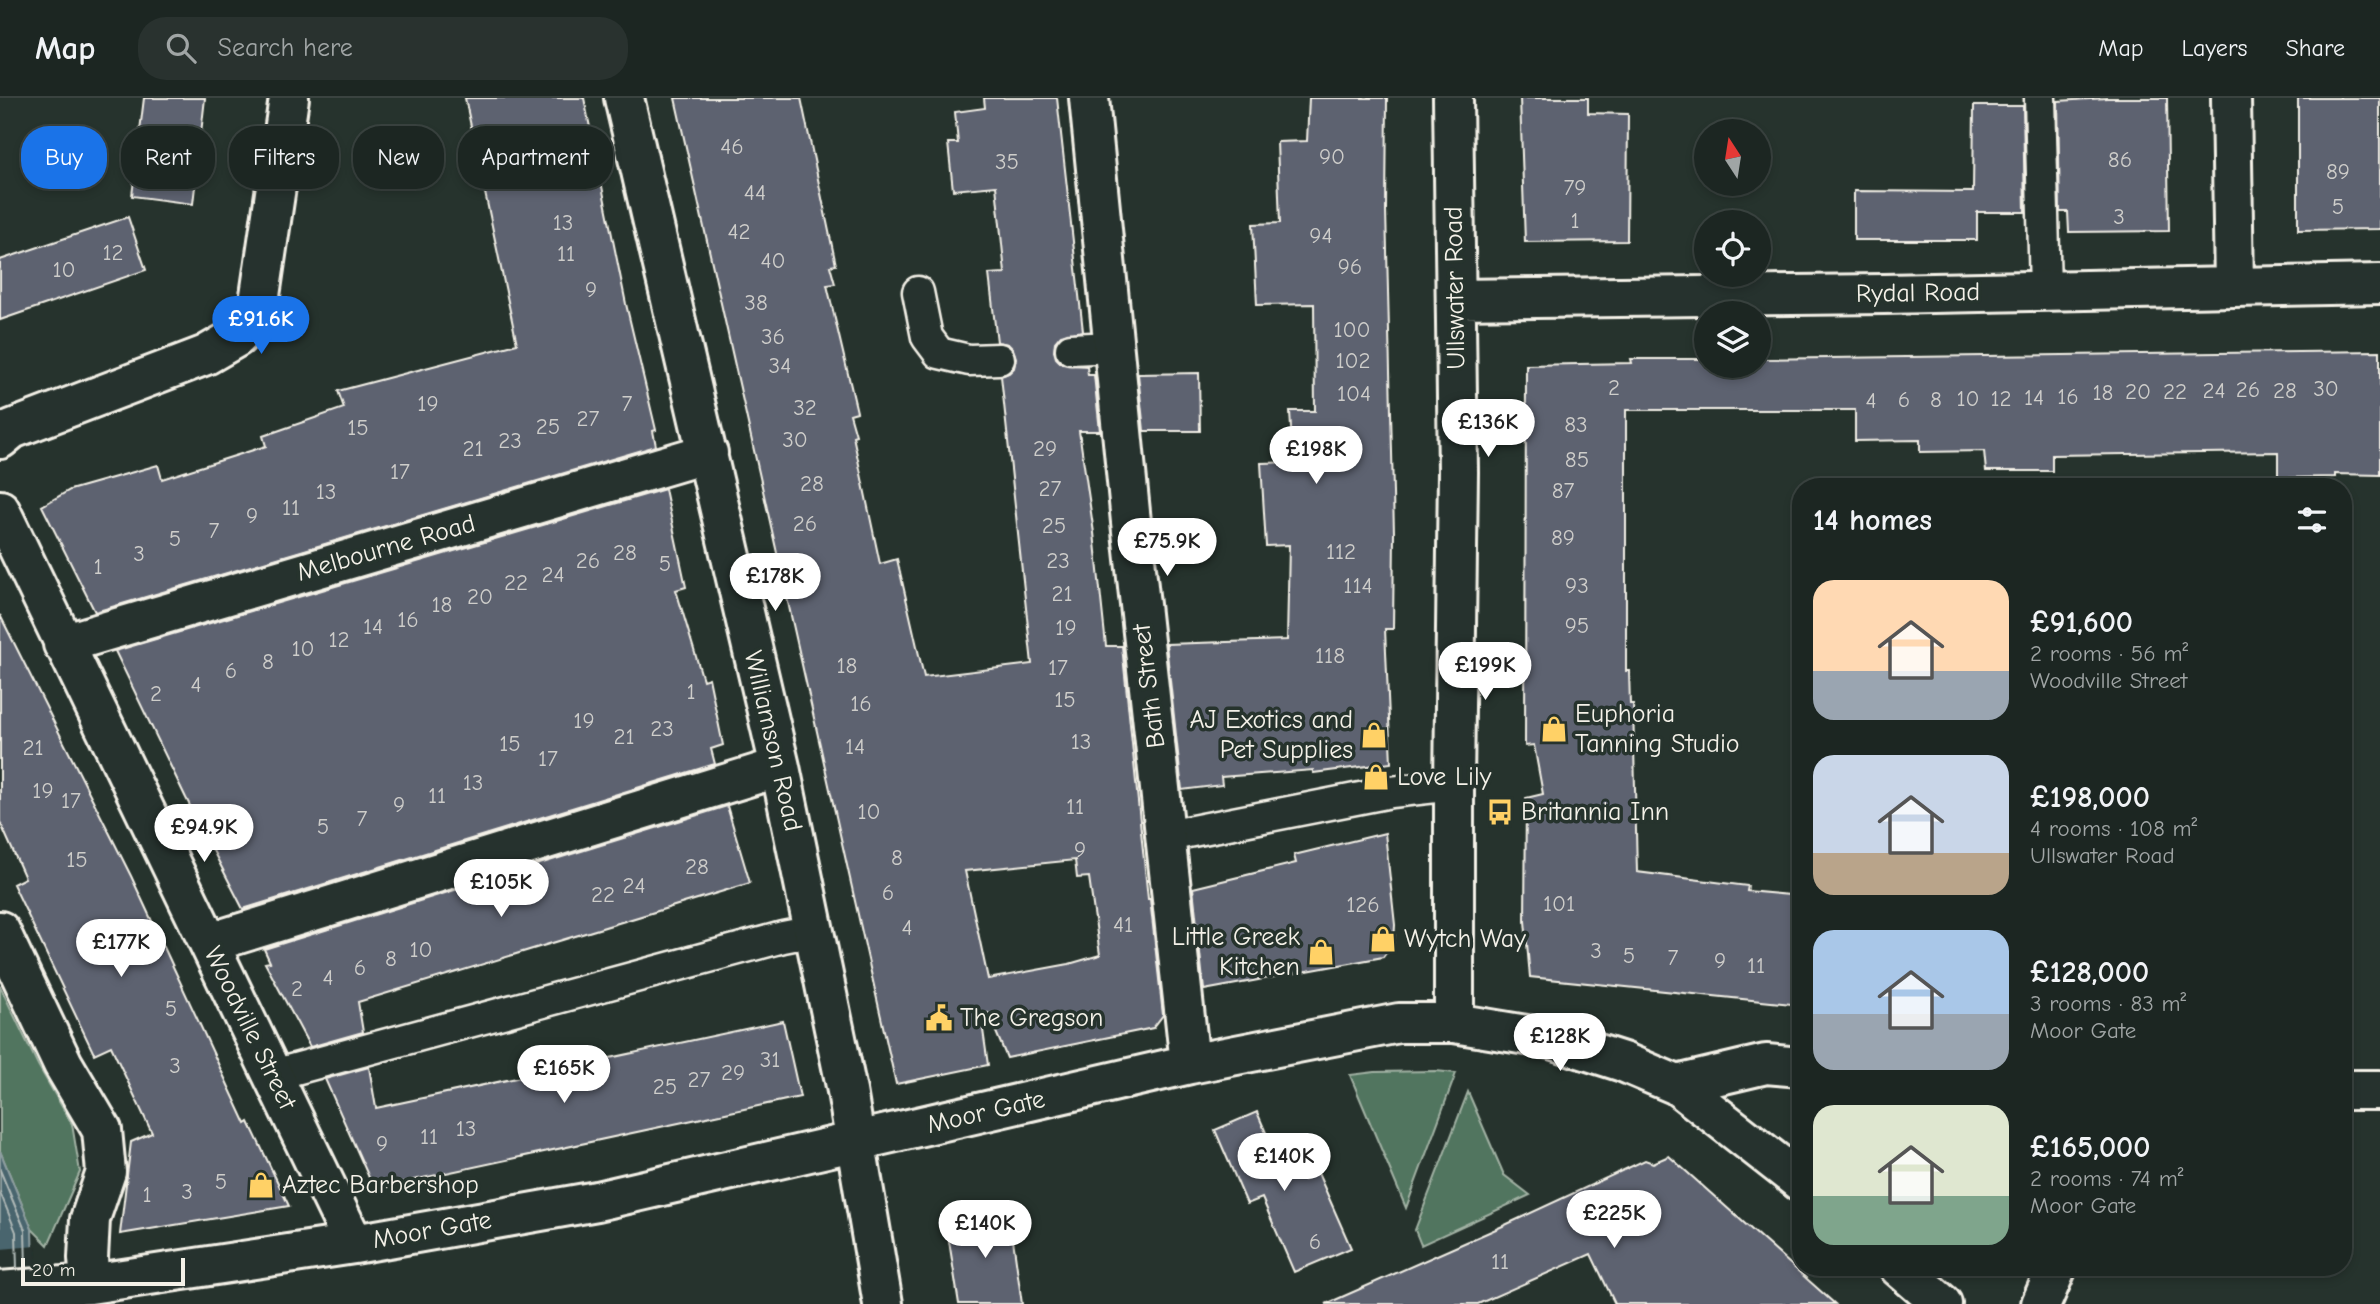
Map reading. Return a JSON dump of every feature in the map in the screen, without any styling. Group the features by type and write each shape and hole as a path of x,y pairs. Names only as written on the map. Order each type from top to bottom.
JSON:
{"street":[{"path":"0,439 12,429 206,355 237,337 257,316 289,98"},
{"name":"Williamson Road","path":"624,98 780,767 856,1142 883,1304"},
{"name":"Bath Street","path":"1089,98 1190,1064"},
{"name":"Ullswater Road","path":"1453,98 1458,472 1454,1023"},
{"path":"2231,98 2234,286"},
{"name":"Rydal Road","path":"1456,299 2380,284"},
{"name":"Melbourne Road","path":"64,644 708,453"},
{"name":"Woodville Street","path":"0,510 354,1244"},
{"path":"209,943 780,767"},
{"path":"0,931 63,1064 102,1130 106,1172 90,1219 90,1284"},
{"name":"Moor Gate","path":"0,1291 90,1284 132,1290 354,1244 597,1200 1190,1064 1399,1023 1454,1023 1551,1039 1623,1062 1677,1084 1792,1175"},
{"path":"1677,1084 1766,1064 1792,1066"},
{"path":"2352,1090 2380,1090"},
{"path":"1909,1276 1942,1304"},
{"path":"2041,1304 2053,1276"}],"lane":[{"path":"2040,98 2045,290"},
{"path":"918,292 927,337 939,353 969,360 999,359"},
{"path":"1071,349 1113,347"},
{"path":"1167,836 1391,792 1454,785"},
{"path":"273,1075 783,937 814,931"}],"green space":[{"path":"0,986 38,1065 72,1124 80,1172 48,1245 32,1229 0,1151"},
{"path":"1436,1071 1456,1073 1406,1208 1350,1075"},
{"path":"1468,1092 1504,1175 1530,1195 1421,1245 1415,1230"}],"water":[{"path":"0,1151 32,1229 34,1304 0,1304"}],"pier":[{"path":"36,1246 37,1304 0,1304 0,1249"}],"building":[{"path":"144,98 205,98 202,126 141,126"},
{"path":"465,98 584,98 590,126 471,126"},
{"path":"675,98 801,98 836,265 830,266 835,284 827,285 857,412 850,414 856,435 853,436 880,564 897,559 924,677 1032,664 1001,376 1014,368 1016,358 1008,344 997,342 989,274 1005,273 996,186 953,190 948,143 958,143 955,112 985,108 984,98 1057,98 1083,331 1061,335 1055,342 1054,351 1062,364 1087,366 1088,375 1094,375 1100,431 1079,431 1094,533 1106,646 1122,646 1163,1015 1153,1028 1007,1058 988,1013 981,1016 988,1065 896,1084","holes":["1075,860 1077,878 1089,877 1100,955 1069,964 988,979 965,871"]},
{"path":"1309,98 1387,98 1386,210 1394,533 1393,629 1385,629 1391,763 1313,773 1313,770 1221,777 1222,785 1182,790 1166,644 1287,640 1289,545 1266,546 1261,463 1293,462 1290,411 1315,411 1314,304 1257,305 1253,224 1280,223 1277,142 1307,141"},
{"path":"1520,98 1588,98 1588,113 1628,114 1627,241 1525,242"},
{"path":"2167,98 2169,231 2069,232 2068,212 2060,212 2058,101"},
{"path":"2298,98 2380,98 2380,229 2298,230"},
{"path":"1974,106 2023,106 2025,212 1977,212 1977,240 1854,240 1854,191 1973,192"},
{"path":"133,189 195,189 193,204 132,196"},
{"path":"484,189 603,189 656,430 653,431 656,446 95,612 42,506 70,490 158,465 162,479 266,446 263,436 344,408 338,391 517,344"},
{"path":"128,217 146,270 0,320 0,260"},
{"path":"2380,351 2380,475 2335,474 2335,477 2278,478 2278,452 2052,455 2052,471 1986,471 1984,451 1920,452 1920,440 1855,441 1855,410 1626,410 1626,671 1629,671 1630,704 1633,704 1637,872 1748,886 1747,891 1792,895 1792,1004 1530,977 1525,921 1526,798 1543,794 1534,745 1525,746 1526,365 1632,363 1631,359 1694,359 1694,378 1771,378 1771,359"},
{"path":"1199,373 1200,431 1144,431 1138,374"},
{"path":"665,489 686,587 676,590 703,680 709,678 723,745 711,749 715,764 243,909 115,651"},
{"path":"0,615 131,876 246,1124 249,1122 289,1206 120,1234 131,1142 152,1133 111,1046 94,1054 13,884 25,878 0,822"},
{"path":"727,806 750,883 358,1002 363,1032 310,1047 265,963 270,962 264,949"},
{"path":"1385,833 1395,925 1394,942 1383,957 1204,990 1193,888 1296,863 1294,855"},
{"path":"783,1021 800,1097 390,1185 375,1191 325,1079 369,1067 376,1108"},
{"path":"1257,1112 1273,1149 1288,1143 1304,1180 1318,1173 1351,1248 1294,1272 1262,1198 1247,1204 1215,1130"},
{"path":"1669,1156 1792,1266 1792,1276 1804,1276 1835,1304 1615,1304 1591,1254 1478,1304 1326,1304 1645,1160 1653,1163"},
{"path":"1009,1211 1022,1304 959,1304 946,1222"}],"place":[{"name":"Euphoria Tanning Studio","path":"1554,729"},
{"name":"AJ Exotics and Pet Supplies","path":"1374,735"},
{"name":"Love Lily","path":"1376,777"},
{"name":"Britannia Inn","path":"1500,812"},
{"name":"Wytch Way","path":"1383,939"},
{"name":"Little Greek Kitchen","path":"1321,952"},
{"name":"The Gregson","path":"939,1018"},
{"name":"Aztec Barbershop","path":"261,1185"}]}
